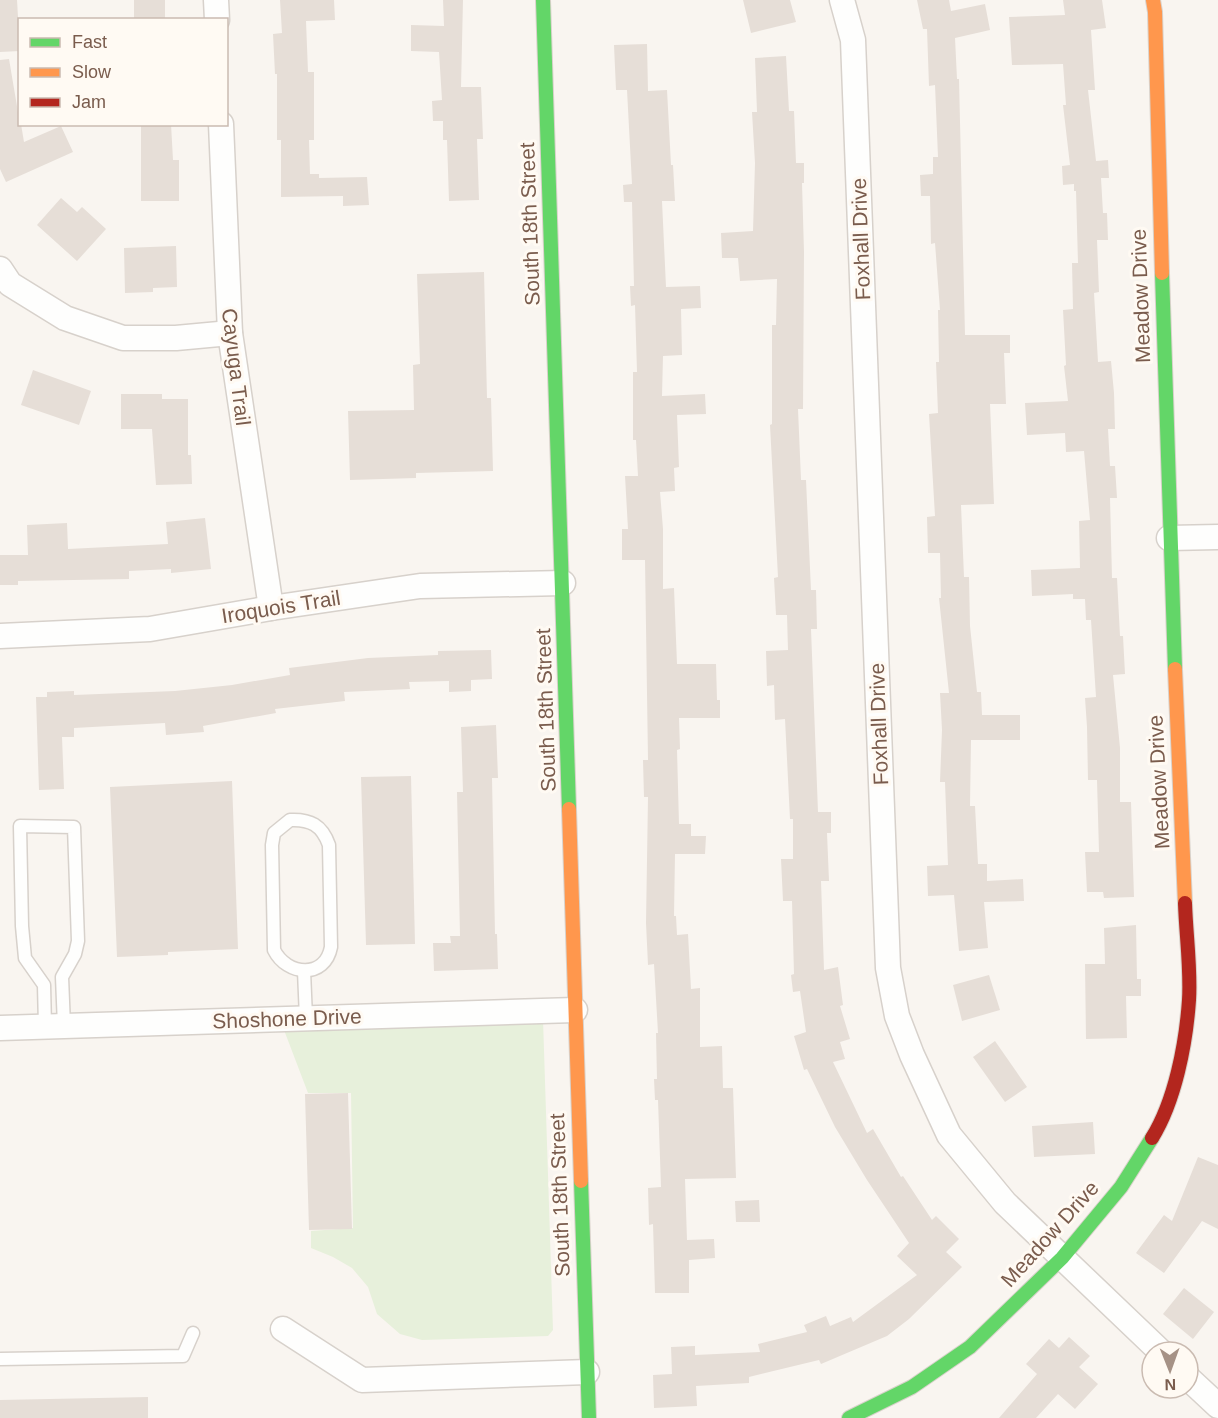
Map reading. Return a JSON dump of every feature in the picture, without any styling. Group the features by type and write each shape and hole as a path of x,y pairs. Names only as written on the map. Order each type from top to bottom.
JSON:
{"street":[{"path":"216,0 217,18"},
{"name":"South 18th Street","path":"543,0 589,1418"},
{"name":"Foxhall Drive","path":"842,0 853,40 888,968 897,1016 912,1055 950,1135 1005,1203 1148,1340"},
{"name":"Meadow Drive","path":"849,1418 912,1387 970,1347 1062,1258 1121,1187 1159,1126 1180,1065 1190,1000 1169,538 1153,0"},
{"name":"Cayuga Trail","path":"221,126 230,333 271,608"},
{"path":"0,268 10,284 65,318 123,338 176,338 230,333"},
{"path":"1169,538 1218,537"},
{"name":"Iroquois Trail","path":"0,636 150,629 420,586 563,584"},
{"name":"Shoshone Drive","path":"0,1028 575,1010"},
{"path":"283,1329 362,1380 587,1372"},
{"path":"1200,1389 1218,1406"}],"lane":[{"path":"290,820 309,821 318,826 325,835 328,846 331,947 329,955 320,966 304,971 288,967 278,958 274,950 272,845 274,832 290,820"},
{"path":"20,826 74,827 78,941 75,954 62,977 55,1026 44,986 26,958 22,926 20,826"},
{"path":"304,971 306,1018"},
{"path":"0,1359 183,1356 193,1333"}],"green space":[{"path":"543,1019 553,1330 548,1336 422,1340 400,1334 377,1314 368,1287 352,1268 311,1248 311,1231 353,1228 351,1093 308,1093 284,1030"}],"building":[{"path":"0,0 17,0 18,51 0,52"},
{"path":"134,0 165,0 165,18 134,18"},
{"path":"280,0 334,0 335,20 306,21 308,72 314,72 314,140 309,140 310,174 319,174 319,178 367,177 369,205 343,206 343,196 281,197 281,140 277,140 277,74 275,74 273,34 282,33"},
{"path":"443,0 463,0 461,87 481,87 483,139 477,139 479,200 449,201 447,140 443,140 443,121 433,121 432,101 442,100 439,52 411,51 411,25 444,26"},
{"path":"743,0 790,0 796,22 751,33"},
{"path":"917,0 949,0 951,11 985,4 990,30 955,38 957,79 959,79 965,335 1010,335 1010,353 1004,353 1006,404 990,404 994,504 961,505 964,577 969,577 970,626 977,692 981,692 982,715 1020,715 1020,740 971,740 970,806 975,806 978,864 987,864 987,881 1023,879 1024,901 984,902 988,948 959,951 954,895 928,896 927,866 948,865 945,782 940,782 942,730 940,693 949,693 939,598 941,598 940,553 928,553 927,517 935,516 929,414 938,413 936,362 939,362 938,310 940,310 935,243 931,244 930,196 921,196 920,175 933,174 933,157 938,157 935,85 929,86 927,29 923,29"},
{"path":"1063,0 1102,0 1106,28 1091,30 1095,90 1088,90 1096,161 1108,160 1109,178 1101,178 1103,213 1107,213 1108,240 1097,240 1099,292 1094,293 1098,362 1111,361 1114,393 1115,429 1108,429 1110,466 1115,466 1117,498 1110,498 1112,578 1117,578 1120,636 1123,636 1125,674 1113,675 1120,748 1120,802 1131,802 1134,897 1104,898 1103,892 1087,892 1085,852 1099,852 1097,780 1088,780 1085,698 1096,697 1091,620 1086,620 1085,599 1073,599 1073,594 1032,596 1031,570 1080,568 1079,521 1090,520 1084,451 1066,452 1065,433 1027,435 1025,403 1068,401 1064,366 1066,365 1063,310 1073,309 1072,263 1078,263 1076,191 1074,191 1074,184 1063,185 1062,166 1070,165 1063,105 1066,105 1063,64 1012,65 1009,17 1065,15"},
{"path":"647,44 648,91 667,90 671,165 673,165 675,201 662,201 666,287 700,286 701,308 681,309 682,355 663,356 662,396 705,394 706,414 677,415 679,467 674,468 675,491 660,492 663,529 663,589 674,588 677,664 716,664 717,700 720,700 720,718 679,718 680,749 677,750 679,824 691,824 691,836 706,836 705,854 675,854 674,916 676,916 677,935 688,934 691,989 700,988 700,1047 722,1046 723,1088 733,1088 736,1178 685,1179 687,1240 714,1239 715,1258 689,1260 689,1293 655,1293 653,1224 649,1225 648,1188 661,1187 658,1100 655,1100 654,1079 657,1079 656,1033 658,1033 654,964 648,965 646,923 648,797 644,797 643,760 648,760 645,560 622,560 622,529 628,529 625,476 638,476 636,440 633,440 633,372 637,372 635,305 631,306 630,286 634,286 632,202 624,202 623,185 632,184 627,90 616,90 614,45"},
{"path":"786,56 789,111 794,111 796,163 804,163 804,183 802,183 803,409 798,409 801,480 806,480 811,590 816,590 817,629 811,629 818,812 831,812 831,833 827,833 829,881 821,881 824,970 838,967 843,1005 840,1006 850,1039 840,1042 845,1059 833,1062 867,1133 873,1129 901,1177 903,1176 932,1220 936,1216 959,1239 946,1252 962,1267 909,1319 887,1336 821,1364 819,1360 749,1377 749,1383 696,1386 697,1406 654,1408 653,1375 672,1374 671,1347 695,1346 695,1355 760,1352 758,1344 807,1332 804,1325 826,1316 830,1326 851,1317 853,1322 917,1275 897,1256 909,1243 835,1127 807,1069 804,1070 794,1036 806,1032 800,991 793,992 791,975 794,974 792,901 783,901 781,859 793,859 793,819 790,819 785,719 775,720 774,685 767,686 766,651 788,650 787,615 776,615 774,578 778,577 770,425 772,424 772,325 776,325 777,279 740,281 738,258 722,258 721,233 753,231 755,163 752,112 757,112 755,58"},
{"path":"9,59 18,112 18,126 21,126 24,142 61,126 73,152 6,182 0,169 0,60"},
{"path":"141,126 171,126 173,160 179,160 179,201 141,201"},
{"path":"61,198 77,212 82,207 106,229 77,261 37,225"},
{"path":"176,246 177,287 153,288 153,292 125,293 124,248"},
{"path":"484,272 487,398 491,398 493,471 416,473 416,478 350,480 348,411 414,410 413,365 420,364 417,274"},
{"path":"33,370 91,391 79,425 21,405"},
{"path":"121,394 162,394 162,399 188,399 188,455 191,455 192,484 156,485 152,429 121,429"},
{"path":"205,518 211,569 171,573 171,569 129,571 129,579 18,581 18,585 0,585 0,555 28,555 27,525 67,523 68,549 168,544 166,522"},
{"path":"491,650 492,679 471,680 471,691 449,692 449,681 409,682 410,689 344,692 345,701 275,709 276,713 203,726 204,732 166,735 165,723 74,728 74,737 62,737 64,789 39,790 36,697 47,697 47,692 74,691 74,695 175,691 232,685 290,675 289,668 368,658 438,655 438,651"},
{"path":"496,725 498,778 492,778 495,934 497,934 498,969 434,971 433,943 451,943 450,936 460,936 457,792 463,792 461,727"},
{"path":"411,776 415,944 366,945 361,777"},
{"path":"232,781 238,949 117,957 110,787"},
{"path":"1136,925 1137,979 1141,979 1141,996 1126,996 1127,1038 1086,1039 1085,964 1105,964 1104,928"},
{"path":"989,975 1000,1010 962,1021 953,985"},
{"path":"995,1041 1027,1087 1005,1102 973,1057"},
{"path":"348,1093 352,1229 309,1230 305,1094"},
{"path":"1093,1122 1095,1154 1034,1157 1032,1126"},
{"path":"1198,1157 1218,1165 1218,1229 1202,1221 1164,1273 1136,1253 1164,1215 1172,1221"},
{"path":"759,1200 760,1222 736,1222 735,1201"},
{"path":"1184,1288 1214,1312 1193,1339 1163,1314"},
{"path":"1069,1337 1090,1356 1079,1367 1098,1384 1075,1409 1058,1394 1036,1418 999,1418 1037,1374 1026,1364 1049,1339 1059,1348"},
{"path":"148,1397 148,1418 0,1418 0,1400"}],"traffic: fast":[{"path":"543,0 569,809"},
{"path":"1162,273 1175,669"},
{"path":"849,1418 912,1387 970,1347 1062,1258 1121,1187 1152,1138"},
{"path":"581,1181 589,1418"}],"traffic: slow":[{"path":"1153,0 1162,273"},
{"path":"1175,669 1185,903"},
{"path":"569,809 581,1181"}],"traffic: jam":[{"path":"1152,1138 1173,1090 1185,1035 1189,988 1185,903"}]}
